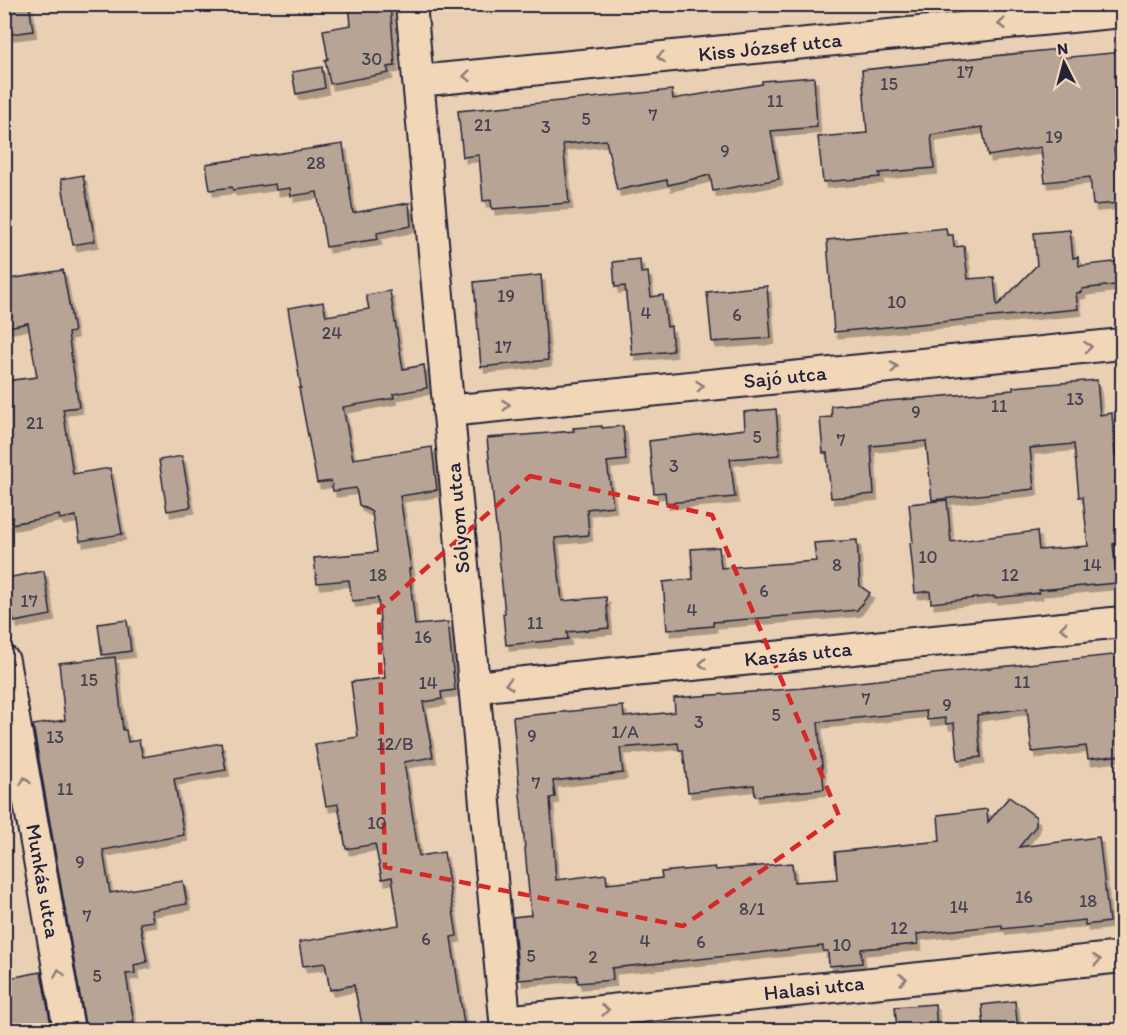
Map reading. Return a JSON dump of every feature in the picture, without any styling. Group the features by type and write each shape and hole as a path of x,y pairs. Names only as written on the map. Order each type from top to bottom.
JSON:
{"street":[{"name":"Sólyom utca","path":"411,4 505,1026"},
{"name":"Kiss József utca","path":"418,81 1122,12"},
{"name":"Sajó utca","path":"448,411 1122,344"},
{"name":"Kaszás utca","path":"474,687 1122,622"},
{"name":"Munkás utca","path":"4,661 69,1030"},
{"name":"Halasi utca","path":"505,1026 1122,957"}],"highlighted area":[{"path":"530,476 712,515 839,816 683,926 385,867 379,610"}],"building":[{"path":"4,4 29,4 33,31 4,35"},
{"path":"349,4 390,4 395,66 387,67 389,73 330,84 325,60 328,59 323,30 351,25"},
{"path":"1059,49 1060,58 1122,52 1122,148 1114,149 1120,203 1093,205 1090,177 1045,182 1041,147 988,156 982,127 931,135 934,168 879,173 880,177 823,182 818,137 867,133 862,70"},
{"path":"322,67 325,88 296,94 292,72"},
{"path":"814,77 817,127 771,131 779,179 713,191 710,175 668,185 667,180 617,190 606,140 563,144 569,203 492,209 491,200 483,201 479,155 463,157 458,111 672,90 673,99 762,84 762,81"},
{"path":"343,144 353,213 409,203 411,226 377,233 378,239 326,247 317,192 291,196 290,188 276,190 275,184 233,190 232,187 210,190 206,164"},
{"path":"83,175 95,241 73,245 61,179"},
{"path":"946,228 947,235 953,235 954,247 964,246 968,279 994,277 997,306 1037,265 1034,233 1070,230 1073,258 1078,257 1079,266 1122,261 1122,284 1082,289 1082,292 1076,293 1078,309 834,332 827,240"},
{"path":"640,259 641,273 648,272 651,297 663,295 667,327 671,326 673,351 632,355 625,286 615,287 613,262"},
{"path":"63,270 74,332 68,333 79,407 63,409 73,474 110,468 122,534 80,541 76,516 60,519 59,515 11,524 5,486 11,485 4,442 4,381 37,377 28,323 4,328 4,280"},
{"path":"541,275 548,360 481,367 474,282"},
{"path":"767,286 771,338 712,342 707,292"},
{"path":"390,291 403,369 424,365 427,388 393,394 394,398 343,407 353,459 432,447 437,490 400,496 411,569 409,569 415,625 448,622 455,690 441,692 442,699 423,702 433,757 404,762 419,856 444,852 457,936 451,937 464,1024 423,1030 363,1030 354,985 330,990 325,963 303,966 299,942 399,925 392,877 382,879 375,844 346,849 338,804 326,806 315,744 358,737 351,682 385,678 378,598 352,601 349,580 317,583 314,558 377,552 372,512 359,505 356,488 333,491 331,481 317,483 299,388 301,388 288,308 323,302 326,316 369,309 366,295"},
{"path":"1097,380 1100,415 1112,413 1115,455 1122,454 1122,481 1115,482 1122,543 1113,544 1117,583 931,603 930,591 915,593 909,504 947,500 951,542 1037,531 1039,550 1088,546 1083,497 1079,497 1074,444 1030,448 1034,489 932,500 926,441 871,446 874,494 831,498 827,453 823,453 820,418 832,417 831,406"},
{"path":"776,409 780,455 730,459 735,497 666,503 665,492 654,493 649,441 745,429 744,412"},
{"path":"602,426 602,428 623,426 626,460 607,462 613,506 587,509 589,535 555,538 562,601 606,597 609,628 567,632 568,639 506,645 503,614 505,614 487,438 574,431 573,428"},
{"path":"182,456 191,507 167,511 159,460"},
{"path":"857,540 860,586 870,593 857,610 713,622 713,626 667,630 663,582 693,579 691,549 719,547 721,568 816,561 814,543"},
{"path":"44,571 51,615 14,622 6,578"},
{"path":"127,620 131,651 102,655 98,624"},
{"path":"1122,654 1122,755 1088,759 1086,746 1032,752 1027,708 977,715 981,757 958,760 954,723 946,724 945,718 927,720 926,711 818,722 824,789 755,796 754,785 688,792 683,750 679,750 678,743 620,748 623,773 553,781 555,797 550,798 556,880 606,874 607,884 662,878 661,872 792,863 794,882 837,879 835,852 940,841 938,815 987,809 988,822 1009,797 1036,817 1036,826 1019,847 1099,837 1109,922 1085,925 1085,920 1002,929 1002,925 917,934 918,944 861,949 862,963 829,966 828,951 823,951 823,946 612,968 613,980 578,983 577,975 519,980 513,917 531,915 513,717 623,706 624,717 675,712 674,698 803,688"},
{"path":"115,657 123,730 126,730 128,742 139,740 143,757 221,743 226,770 174,779 184,835 103,850 110,893 183,881 187,904 151,910 153,921 140,923 147,962 134,965 135,973 126,974 135,1030 86,1030 33,725 65,720 59,663"},
{"path":"41,972 52,1030 4,1030 4,979"},
{"path":"1015,1001 1018,1030 984,1030 982,1005"},
{"path":"935,1004 937,1030 897,1030 895,1007"}]}
